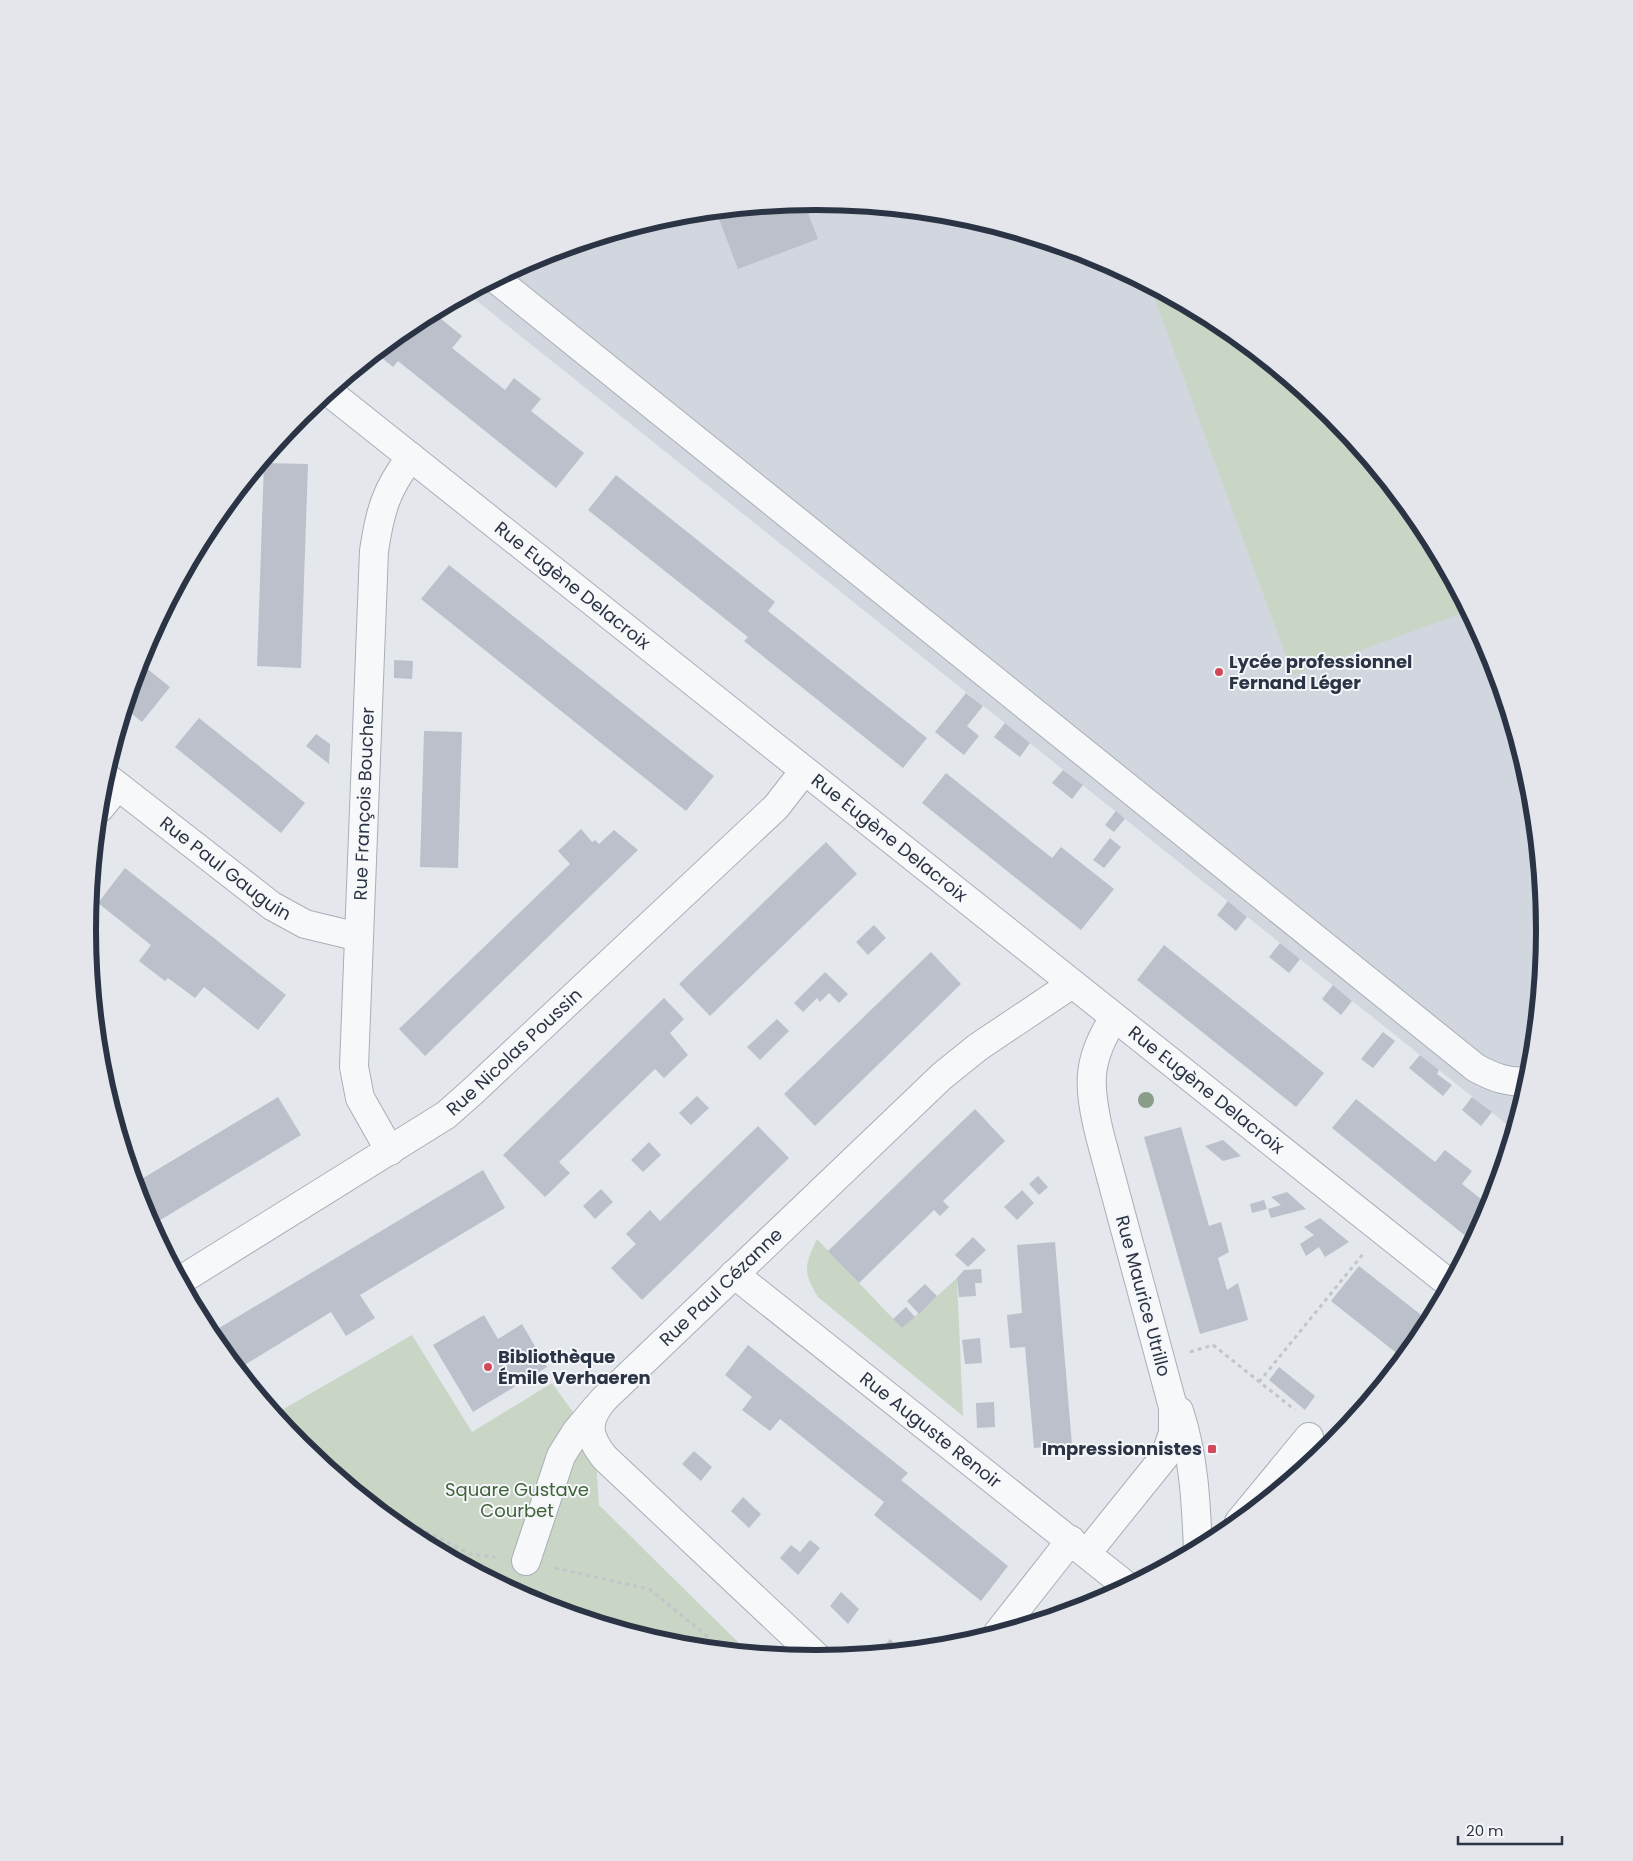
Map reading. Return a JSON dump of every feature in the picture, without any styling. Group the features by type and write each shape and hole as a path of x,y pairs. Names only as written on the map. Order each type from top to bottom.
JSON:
{"street":[{"path":"501,283 1476,1068 1498,1080 1520,1082"},
{"name":"Rue Eugène Delacroix","path":"334,396 1446,1280"},
{"name":"Rue François Boucher","path":"390,1151 360,1098 354,1078 374,551 380,513 385,498 397,475 411,457"},
{"name":"Rue Nicolas Poussin","path":"185,1277 446,1115 776,807 804,771"},
{"name":"Rue Paul Gauguin","path":"112,782 272,906 305,924 359,937"},
{"name":"Rue Paul Cézanne","path":"526,1561 561,1456 576,1432 597,1407 942,1076 978,1047 1072,984"},
{"name":"Rue Maurice Utrillo","path":"1005,1625 1079,1546 1157,1468 1170,1445 1175,1422 1164,1372 1100,1136 1092,1095 1091,1078 1096,1048 1114,1018"},
{"name":"Rue Auguste Renoir","path":"734,1274 1122,1582"},
{"path":"1164,1372 1179,1411 1189,1447 1197,1541"},
{"path":"597,1407 592,1417 591,1437 605,1458 810,1651"},
{"path":"1251,1505 1306,1426"}],"path":[{"path":"1259,1382 1382,1230"},
{"path":"1164,1372 1212,1345 1259,1382 1306,1426"},
{"path":"402,1519 470,1554 526,1561 649,1589 717,1644"}],"shaded area":[{"name":"Lycée professionnel Fernand Léger","path":"816,210 864,212 911,216 957,224 1048,248 1092,265 1177,307 1255,359 1326,421 1388,492 1440,570 1482,655 1499,699 1523,790 1531,836 1537,930 1531,1025 1523,1071 1509,1126 473,298 541,265 585,248 676,224 722,216 769,212"}],"green space":[{"path":"1153,294 1217,332 1255,359 1326,421 1388,492 1440,570 1462,613 1293,675"},
{"path":"817,1239 902,1328 957,1278 963,1416 818,1297 810,1281 807,1269"},
{"name":"Square Gustave Courbet","path":"412,1335 472,1432 552,1383 591,1437 596,1459 599,1505 743,1647 676,1637 585,1613 541,1596 498,1576 456,1554 378,1502 307,1440 280,1411"}],"building":[{"path":"807,210 818,239 738,269 718,217"},
{"path":"439,317 462,336 452,348 505,390 514,378 541,399 531,411 584,453 556,488 398,361 393,367 381,357"},
{"path":"269,463 308,464 301,668 257,666 264,469"},
{"path":"616,475 775,602 768,611 927,738 903,768 744,641 748,637 588,510"},
{"path":"449,565 714,776 686,811 421,599"},
{"path":"394,660 413,661 412,679 394,678"},
{"path":"146,668 170,687 142,722 130,712"},
{"path":"966,693 983,706 967,726 979,736 964,755 935,732"},
{"path":"199,718 305,803 281,833 175,747"},
{"path":"1005,723 1030,743 1020,757 994,737"},
{"path":"424,731 462,732 458,868 420,867"},
{"path":"316,734 330,744 329,764 306,746"},
{"path":"1063,770 1083,785 1072,799 1052,783"},
{"path":"946,773 1052,858 1061,847 1114,889 1081,930 922,803"},
{"path":"1116,811 1125,819 1114,832 1105,825"},
{"path":"581,829 592,842 595,840 599,844 614,830 638,850 425,1056 399,1029 570,864 558,851"},
{"path":"1110,838 1121,847 1104,868 1093,860"},
{"path":"826,842 857,874 710,1016 679,984"},
{"path":"125,868 286,995 258,1030 204,987 195,998 168,978 165,981 139,961 151,945 98,903"},
{"path":"1228,901 1247,917 1236,931 1217,915"},
{"path":"874,925 886,938 868,955 856,942"},
{"path":"1280,943 1300,959 1289,973 1269,957"},
{"path":"1164,945 1324,1073 1296,1107 1137,980"},
{"path":"931,952 961,984 815,1126 784,1094"},
{"path":"825,972 848,994 839,1003 829,993 820,1002 817,998 803,1012 794,1003"},
{"path":"1333,985 1352,1001 1341,1015 1322,999"},
{"path":"664,998 684,1019 670,1033 688,1055 664,1078 655,1069 559,1162 570,1173 545,1197 503,1155"},
{"path":"777,1019 789,1031 760,1060 747,1047"},
{"path":"1383,1032 1395,1041 1373,1068 1361,1059"},
{"path":"1420,1055 1439,1070 1437,1074 1452,1085 1443,1096 1409,1068"},
{"path":"697,1096 709,1108 691,1125 679,1113"},
{"path":"278,1097 301,1135 158,1221 141,1180"},
{"path":"1472,1097 1492,1112 1481,1126 1462,1110"},
{"path":"1356,1099 1435,1162 1445,1150 1472,1171 1462,1184 1484,1201 1467,1237 1332,1128"},
{"path":"975,1109 1005,1141 943,1201 949,1207 940,1216 934,1210 859,1283 828,1251"},
{"path":"758,1126 789,1158 642,1300 611,1268 636,1244 626,1234 650,1210 660,1221"},
{"path":"1181,1127 1209,1226 1221,1222 1229,1252 1218,1258 1227,1290 1238,1283 1248,1320 1200,1334 1144,1137"},
{"path":"1223,1140 1241,1156 1223,1161 1205,1146"},
{"path":"649,1142 661,1155 643,1172 631,1160"},
{"path":"483,1170 505,1208 360,1295 375,1318 346,1336 331,1312 243,1366 217,1329"},
{"path":"1038,1176 1048,1187 1039,1195 1029,1184"},
{"path":"601,1189 613,1202 595,1219 583,1206"},
{"path":"1022,1190 1034,1203 1017,1220 1004,1207"},
{"path":"1287,1192 1306,1209 1271,1218 1268,1209 1281,1205 1271,1197"},
{"path":"1264,1200 1267,1209 1252,1213 1250,1204"},
{"path":"1320,1218 1349,1242 1325,1257 1319,1247 1306,1256 1300,1244 1314,1235 1304,1227"},
{"path":"973,1237 986,1250 968,1267 955,1255"},
{"path":"1055,1242 1072,1445 1034,1448 1025,1347 1010,1348 1007,1315 1022,1313 1017,1245"},
{"path":"1359,1266 1424,1317 1398,1354 1331,1301"},
{"path":"981,1269 982,1283 975,1283 976,1296 959,1297 957,1278 964,1270"},
{"path":"925,1284 937,1296 919,1314 907,1301"},
{"path":"906,1307 915,1317 902,1328 893,1319"},
{"path":"484,1315 498,1339 522,1324 547,1367 473,1412 433,1345"},
{"path":"980,1338 982,1363 965,1364 962,1340"},
{"path":"748,1345 908,1473 901,1480 1008,1566 981,1601 874,1515 884,1502 780,1419 770,1431 742,1410 752,1397 725,1375"},
{"path":"1279,1367 1315,1396 1305,1410 1269,1380"},
{"path":"994,1402 995,1427 977,1428 976,1403"},
{"path":"694,1451 712,1467 701,1481 682,1464"},
{"path":"743,1497 761,1514 749,1528 731,1511"},
{"path":"810,1540 820,1548 798,1575 780,1558 791,1545 800,1552"},
{"path":"841,1592 859,1609 848,1624 830,1606"},
{"path":"890,1639 897,1646 883,1647"}],"place":[{"name":"Lycée professionnel Fernand Léger","path":"1219,672"},
{"name":"Bibliothèque Émile Verhaeren","path":"488,1367"},
{"name":"Impressionnistes","path":"1212,1449"}]}
